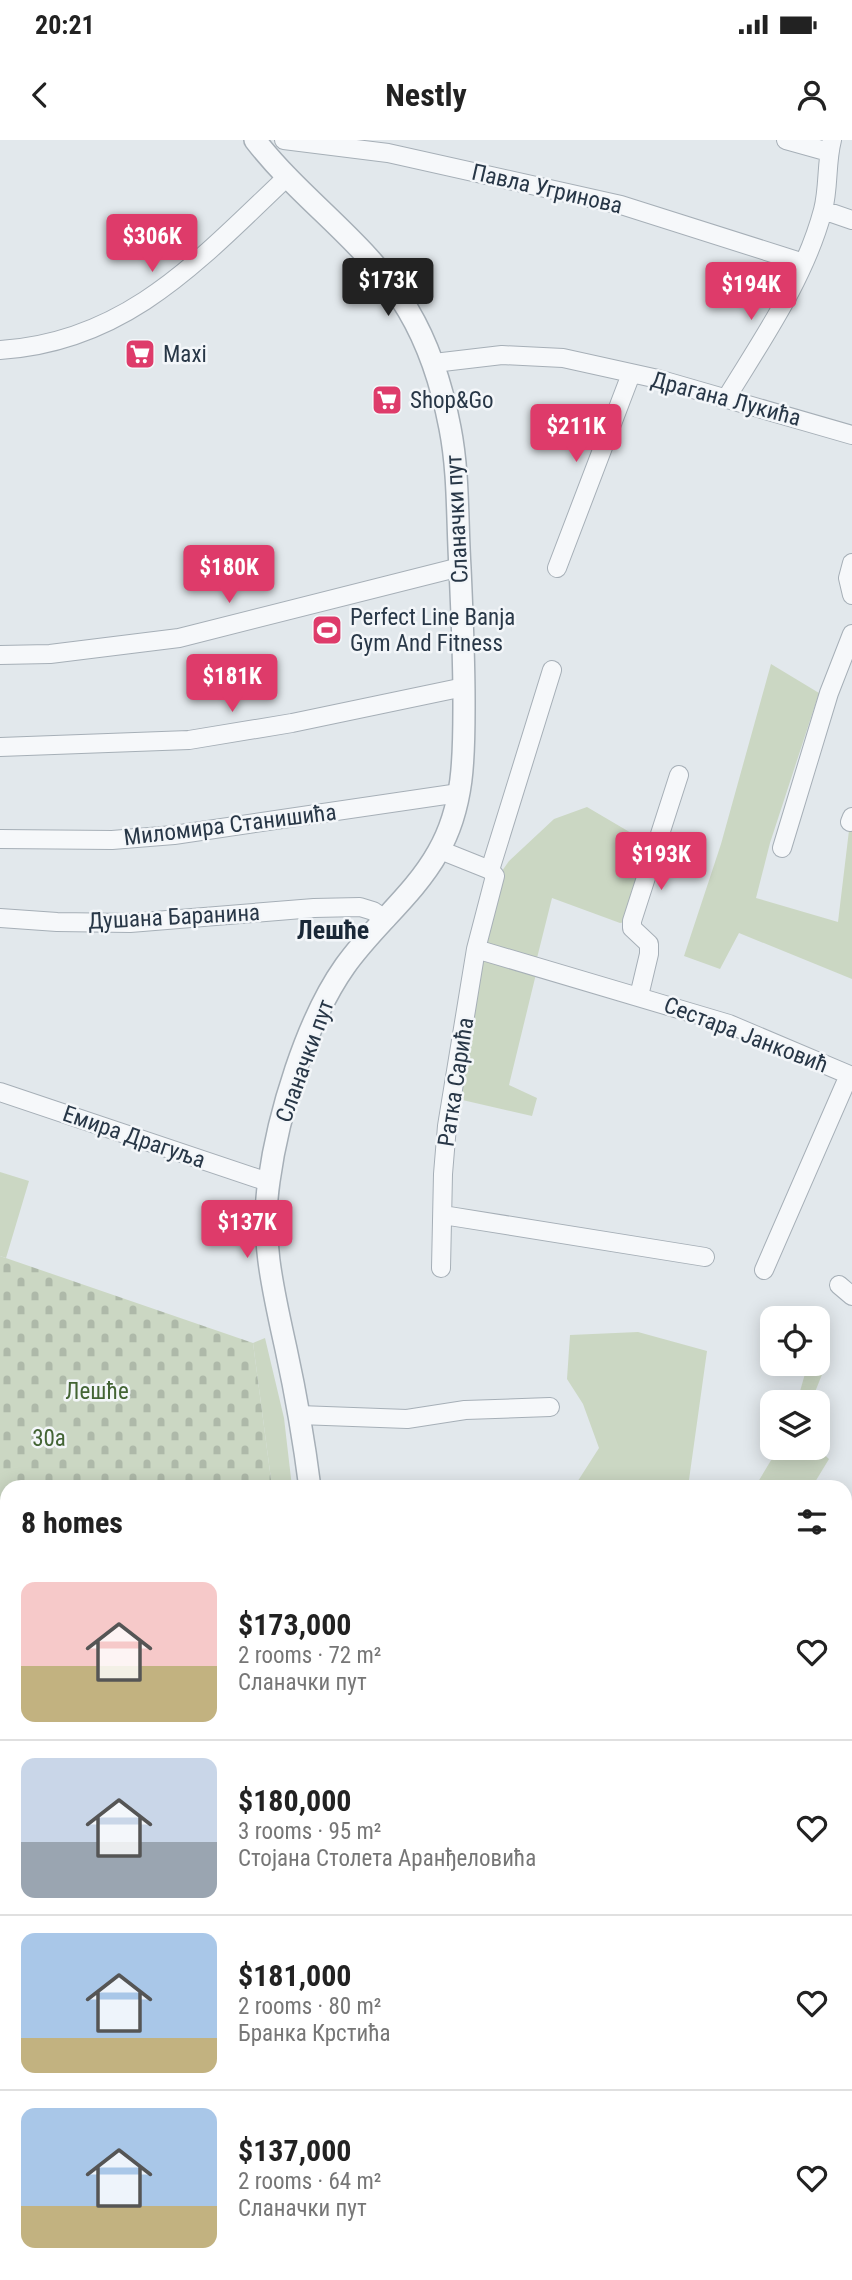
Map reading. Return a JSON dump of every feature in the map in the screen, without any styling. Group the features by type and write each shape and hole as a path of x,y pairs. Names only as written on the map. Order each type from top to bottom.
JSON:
{"street":[{"name":"Павла Угринова","path":"284,140 388,153 621,205 804,263"},
{"path":"727,397 776,318 804,263 823,210 830,146 786,140"},
{"name":"Сланачки пут","path":"264,142 288,176 387,279 416,325 433,363 454,454 460,567 464,761 451,824 440,850 386,920 346,964 333,985 308,1038 279,1132 268,1182 268,1256 309,1480"},
{"path":"0,350 37,346 70,338 140,305 193,267 288,176"},
{"path":"823,210 852,220"},
{"name":"Драгана Лукића","path":"433,363 473,357 529,355 563,358 727,397 852,435"},
{"path":"557,568 631,374"},
{"path":"852,563 848,578 852,595"},
{"path":"0,655 50,654 179,638 460,567"},
{"path":"782,848 829,693 852,634"},
{"name":"Ратка Сарића","path":"441,1268 447,1126 476,949 495,881 490,870 552,670"},
{"path":"0,747 188,740 292,723 464,687"},
{"name":"Сестара Јанковић","path":"639,996 649,944 632,928 632,921 679,775"},
{"name":"Миломира Станишића","path":"0,839 112,840 174,835 459,793"},
{"path":"440,850 490,870"},
{"name":"Душана Баранина","path":"0,918 130,923 314,908 360,907 373,911 386,920"},
{"name":"Сестара Јанковић","path":"476,949 729,1024 851,1075"},
{"path":"764,1270 851,1075"},
{"name":"Емира Драгуља","path":"0,1092 268,1182"},
{"path":"443,1215 705,1257"},
{"path":"299,1415 407,1419 465,1410 550,1407"}],"green space":[{"path":"771,664 819,693 770,843 756,898 838,922 852,822 852,979 739,933 720,969 684,956 721,844"},
{"path":"587,807 655,847 632,921 620,923 552,898 535,966 476,949 495,881 509,861 554,819"},
{"path":"483,959 536,974 509,1085 537,1098 532,1116 458,1099"},
{"path":"0,1172 29,1181 6,1258 0,1256"},
{"name":"Лешће","path":"0,1256 253,1343 271,1480 0,1480"},
{"path":"638,1332 707,1351 689,1480 578,1480 599,1448 583,1404 567,1379 570,1335"},
{"path":"265,1338 284,1418 291,1480 271,1480 253,1343"},
{"path":"804,1376 821,1376 816,1390 800,1390"},
{"path":"771,1460 828,1460 816,1480 759,1480"}],"place":[{"name":"Maxi","path":"140,354"},
{"name":"Shop&Go","path":"387,400"},
{"name":"Perfect Line Banja Gym And Fitness","path":"327,630"}],"district":[{"name":"Лешће","path":"333,930"}],"park label":[{"name":"30a","path":"49,1438"}]}
